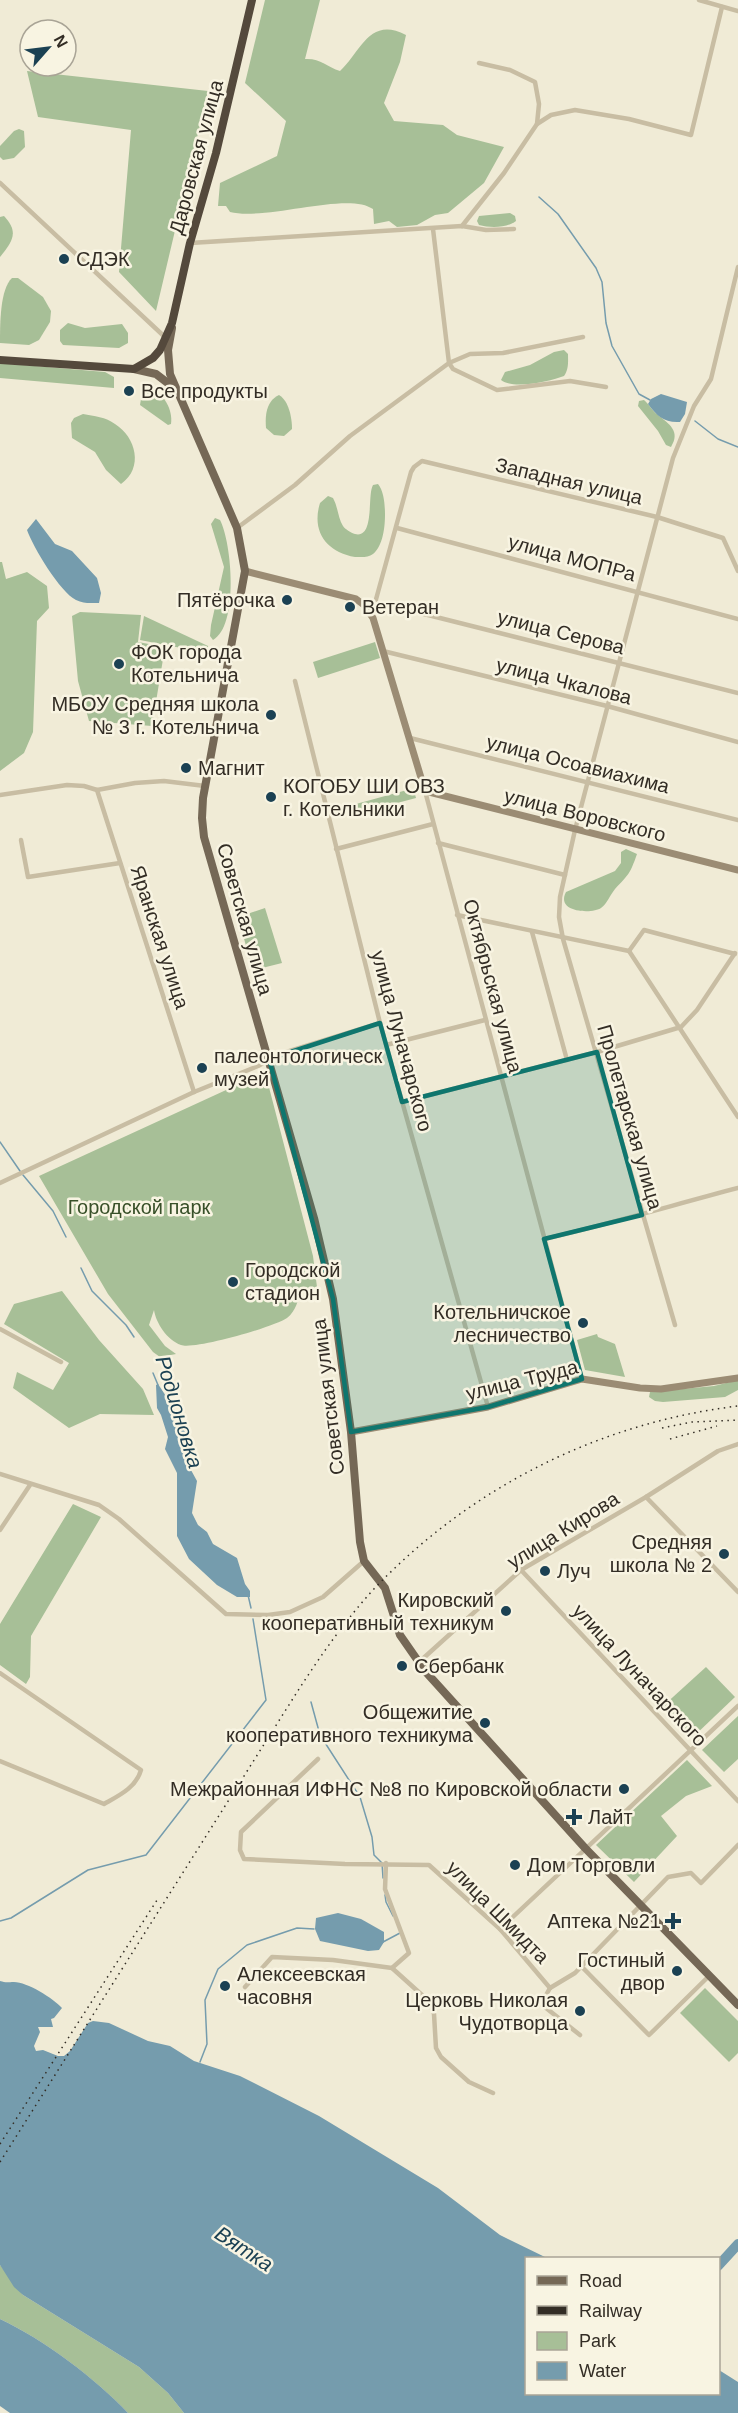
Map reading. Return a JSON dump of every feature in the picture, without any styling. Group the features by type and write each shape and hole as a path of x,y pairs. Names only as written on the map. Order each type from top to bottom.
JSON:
{"highway":[{"name":"Даровская улица","path":"134,369 153,358 166,339 172,323 190,243 216,153 252,0"},
{"path":"0,360 134,369"}],"main road":[{"name":"Даровская улица","path":"168,364 172,323"},
{"name":"Советская улица","path":"168,364 176,390 237,528 245,571 204,786 202,818 204,837 314,1218 333,1299 351,1432 360,1542 364,1561 385,1588 400,1635 418,1663 585,1848 738,2005"},
{"name":"Советская улица","path":"134,369 166,379 176,390"}],"street":[{"path":"699,0 738,11"},
{"path":"462,226 504,173 537,124 551,115 575,110 629,119 691,135 723,7"},
{"path":"479,63 510,70 535,82 539,104 537,124"},
{"path":"0,183 166,339"},
{"path":"190,243 462,226 486,230 514,229"},
{"path":"434,229 449,363 453,369 497,390 570,381 606,387"},
{"name":"Пролетарская улица","path":"675,1325 563,939 559,917 560,897 575,830 657,517 678,443 694,406 711,379 738,267"},
{"path":"237,528 295,485 350,436 449,363 470,354 503,353 583,337"},
{"name":"Западная улица","path":"397,528 411,472 422,461 657,517 723,538 738,571"},
{"path":"370,613 397,528"},
{"name":"улица МОПРа","path":"397,528 638,591 738,620"},
{"path":"245,571 347,597 364,605 375,603"},
{"name":"улица Серова","path":"375,603 738,693"},
{"name":"Октябрьская улица","path":"364,605 370,613 410,738 582,1379"},
{"name":"улица Чкалова","path":"383,651 607,706 738,742"},
{"name":"улица Луначарского","path":"295,681 380,1023 488,1407"},
{"name":"улица Осоавиахима","path":"410,738 738,820"},
{"path":"0,795 67,785 98,790 135,783 164,781 204,786"},
{"name":"Яранская улица","path":"98,790 194,1092"},
{"name":"улица Воровского","path":"424,791 738,870"},
{"path":"336,849 433,824"},
{"path":"21,840 28,878 120,863"},
{"path":"438,843 565,875"},
{"path":"457,915 629,951 738,1117"},
{"path":"402,1102 597,1052 681,1027 697,1010 737,954 644,930 629,951"},
{"path":"532,932 567,1060"},
{"path":"386,1045 486,1020"},
{"path":"0,1184 269,1059 380,1023"},
{"path":"544,1239 738,1188"},
{"path":"0,1329 61,1362"},
{"name":"улица Труда","path":"351,1432 488,1407 582,1379 661,1389 738,1378"},
{"name":"улица Кирова","path":"418,1663 521,1570 646,1497 718,1451 738,1444"},
{"path":"0,1474 99,1505 119,1519 226,1614 290,1612 323,1597 364,1561"},
{"path":"0,1530 30,1485"},
{"path":"646,1497 738,1592"},
{"name":"улица Луначарского","path":"521,1570 738,1800"},
{"path":"0,1673 141,1770 138,1779 130,1787 104,1804 0,1761"},
{"path":"500,1929 738,1706"},
{"name":"улица Шмидта","path":"318,1759 241,1832 240,1850 244,1859 345,1864 429,1864 500,1929 550,1988 541,2004 580,2035"},
{"path":"550,1988 582,1967 668,1877 691,1873 701,1883 738,1845"},
{"path":"386,1863 385,1889 409,1953 392,1968"},
{"path":"245,1987 272,1957 333,1960 392,1968 431,2006 434,2014 436,2048 441,2057 469,2082 493,2093"},
{"path":"582,1967 649,2035 710,1975"}],"highlighted area":[{"path":"380,1023 402,1102 597,1052 642,1215 544,1239 582,1379 488,1407 351,1432 333,1299 269,1059"}],"green space":[{"path":"265,0 320,0 305,59 319,61 340,71 374,33 393,30 406,35 400,62 384,103 394,121 443,125 457,135 504,147 484,183 448,213 435,215 417,225 397,227 389,221 374,224 373,209 361,204 326,204 245,214 230,212 226,206 218,206 220,183 277,156 286,121 245,83"},
{"path":"78,77 208,91 156,311 119,272 131,130 38,117 29,78"},
{"path":"19,129 24,131 25,147 14,158 3,160 0,157 0,146 14,131"},
{"path":"510,213 515,216 516,221 508,225 488,227 479,225 477,221 479,216"},
{"path":"4,216 13,232 11,241 0,257 0,217"},
{"path":"12,278 18,278 43,297 51,311 50,322 39,340 29,345 0,343 3,298"},
{"path":"68,323 85,328 122,324 128,333 128,343 119,348 63,345 60,341 60,330"},
{"path":"564,350 568,354 568,359 564,376 523,384 507,383 501,380 505,372 530,365 554,352"},
{"path":"0,363 105,372 114,377 114,388 0,378"},
{"path":"149,389 159,394 166,402 171,413 171,424 168,425 140,405 142,393"},
{"path":"279,395 288,405 291,420 292,429 284,436 274,435 266,428 266,414 269,405"},
{"path":"644,400 672,428 675,437 671,447 666,445 638,406 639,401"},
{"path":"83,414 111,422 122,430 132,444 135,461 133,470 121,484 106,470 95,452 72,438 71,423 74,418"},
{"path":"378,484 383,494 385,511 384,531 376,551 369,556 355,557 336,551 320,532 318,513 320,503 328,496 333,498 343,526 355,534 361,534 368,523 371,490 373,485"},
{"path":"215,518 220,520 228,546 231,583 227,619 221,632 213,640 210,636 211,625 224,567 211,524"},
{"path":"0,562 2,562 6,579 27,572 47,586 49,608 37,621 33,732 24,753 0,771"},
{"name":"ФОК города Котельнича","path":"80,612 141,615 138,642 165,647 152,726 89,721 78,681 72,616"},
{"path":"144,616 208,646 207,653 140,640"},
{"path":"375,642 380,658 318,678 313,662"},
{"path":"407,790 408,793 414,791 416,798 359,813 356,804"},
{"path":"626,849 637,854 633,866 603,906 597,910 584,911 570,908 566,904 564,899 566,892 615,871 621,863 621,852"},
{"path":"265,908 282,963 262,968 269,993 260,996 238,917"},
{"name":"Городской парк","path":"265,1072 313,1256 317,1287 301,1290 293,1312 279,1322 234,1337 189,1346 176,1343 167,1335 154,1310 149,1325 165,1346 176,1354 160,1357 153,1352 108,1294 39,1176"},
{"path":"62,1291 99,1340 143,1389 154,1415 100,1414 69,1428 13,1388 17,1372 53,1390 69,1363 4,1324 14,1304"},
{"path":"597,1334 598,1337 615,1344 625,1377 585,1370 577,1340"},
{"path":"738,1380 738,1390 725,1397 663,1402 649,1397 650,1392 714,1386"},
{"path":"73,1504 101,1517 31,1636 30,1677 26,1684 0,1665 0,1624"},
{"path":"706,1667 735,1697 692,1738 662,1707"},
{"path":"738,1716 738,1759 724,1772 702,1750"},
{"path":"687,1760 712,1786 686,1796 661,1816 677,1836 634,1882 596,1845"},
{"path":"705,1988 738,2021 738,2053 729,2062 680,2013"},
{"path":"0,2265 23,2295 139,2367 168,2393 184,2413 128,2413 101,2387 68,2361 34,2337 0,2319"}],"water":[{"path":"661,394 687,402 685,414 680,422 661,418 648,404 651,399"},
{"path":"36,519 55,544 72,551 97,578 101,593 99,603 84,603 76,600 55,579 27,530"},
{"path":"158,1384 179,1416 188,1441 186,1461 197,1481 192,1513 213,1544 237,1558 245,1584 250,1591 250,1597 237,1597 217,1585 189,1559 177,1536 177,1473 165,1449 168,1437 157,1408 156,1385"},
{"path":"338,1913 361,1919 384,1932 384,1942 379,1950 368,1951 320,1941 315,1929 316,1918"},
{"name":"Вятка","path":"0,1981 19,1983 33,1988 62,2008 51,2019 53,2027 38,2027 40,2032 34,2046 36,2051 43,2050 64,2056 70,2051 88,2023 93,2021 109,2023 148,2041 170,2046 194,2061 240,2076 319,2116 438,2188 500,2235 545,2257 525,2257 525,2395 720,2395 720,2371 738,2382 738,2413 184,2413 168,2393 139,2367 23,2295 14,2287 0,2265"},
{"path":"0,2319 34,2337 68,2361 101,2387 128,2413 10,2413 0,2406"}],"waterway":[{"path":"539,197 558,214 596,268 602,282 606,323 612,346 639,394 650,400"},
{"path":"695,421 718,439 738,447"},
{"name":"Родионовка","path":"0,1142 20,1171"},
{"name":"Родионовка","path":"23,1175 53,1211 66,1237"},
{"name":"Родионовка","path":"81,1268 92,1291 126,1325 134,1337"},
{"name":"Родионовка","path":"153,1373 158,1385"},
{"name":"Родионовка","path":"248,1595 251,1608"},
{"name":"Родионовка","path":"0,1921 11,1918 88,1870 146,1855 266,1700 253,1619"},
{"path":"311,1702 320,1735 360,1797 372,1837 374,1855 382,1863 383,1878"},
{"path":"385,1895 393,1916"},
{"path":"200,2062 207,2044 205,2000 218,1969 247,1945 297,1928 314,1929"},
{"path":"383,1942 400,1933"},
{"path":"720,2264 738,2244"}],"railway":[{"path":"0,2162 299,1689 334,1638 372,1591 410,1554 450,1521 539,1466 586,1445 635,1428 686,1415 738,1406"},
{"path":"662,1428 692,1422 738,1420"},
{"path":"670,1439 717,1426"},
{"path":"0,2144 159,1897"}],"place":[{"name":"СДЭК","path":"64,259"},
{"name":"Все продукты","path":"129,391"},
{"name":"Пятёрочка","path":"287,600"},
{"name":"Ветеран","path":"350,607"},
{"name":"ФОК города Котельнича","path":"119,664"},
{"name":"МБОУ Средняя школа № 3 г. Котельнича","path":"271,715"},
{"name":"Магнит","path":"186,768"},
{"name":"КОГОБУ ШИ ОВЗ г. Котельники","path":"271,797"},
{"name":"палеонтологическ музей","path":"202,1068"},
{"name":"Городской стадион","path":"233,1282"},
{"name":"Котельничское лесничество","path":"583,1323"},
{"name":"Средняя школа № 2","path":"724,1554"},
{"name":"Луч","path":"545,1571"},
{"name":"Кировский кооперативный техникум","path":"506,1611"},
{"name":"Сбербанк","path":"402,1666"},
{"name":"Общежитие кооперативного техникума","path":"485,1723"},
{"name":"Межрайонная ИФНС №8 по Кировской области","path":"624,1789"},
{"name":"Лайт","path":"574,1817"},
{"name":"Дом Торговли","path":"515,1865"},
{"name":"Аптека №21","path":"673,1921"},
{"name":"Гостиный двор","path":"677,1971"},
{"name":"Алексеевская часовня","path":"225,1986"},
{"name":"Церковь Николая Чудотворца","path":"580,2011"}]}
